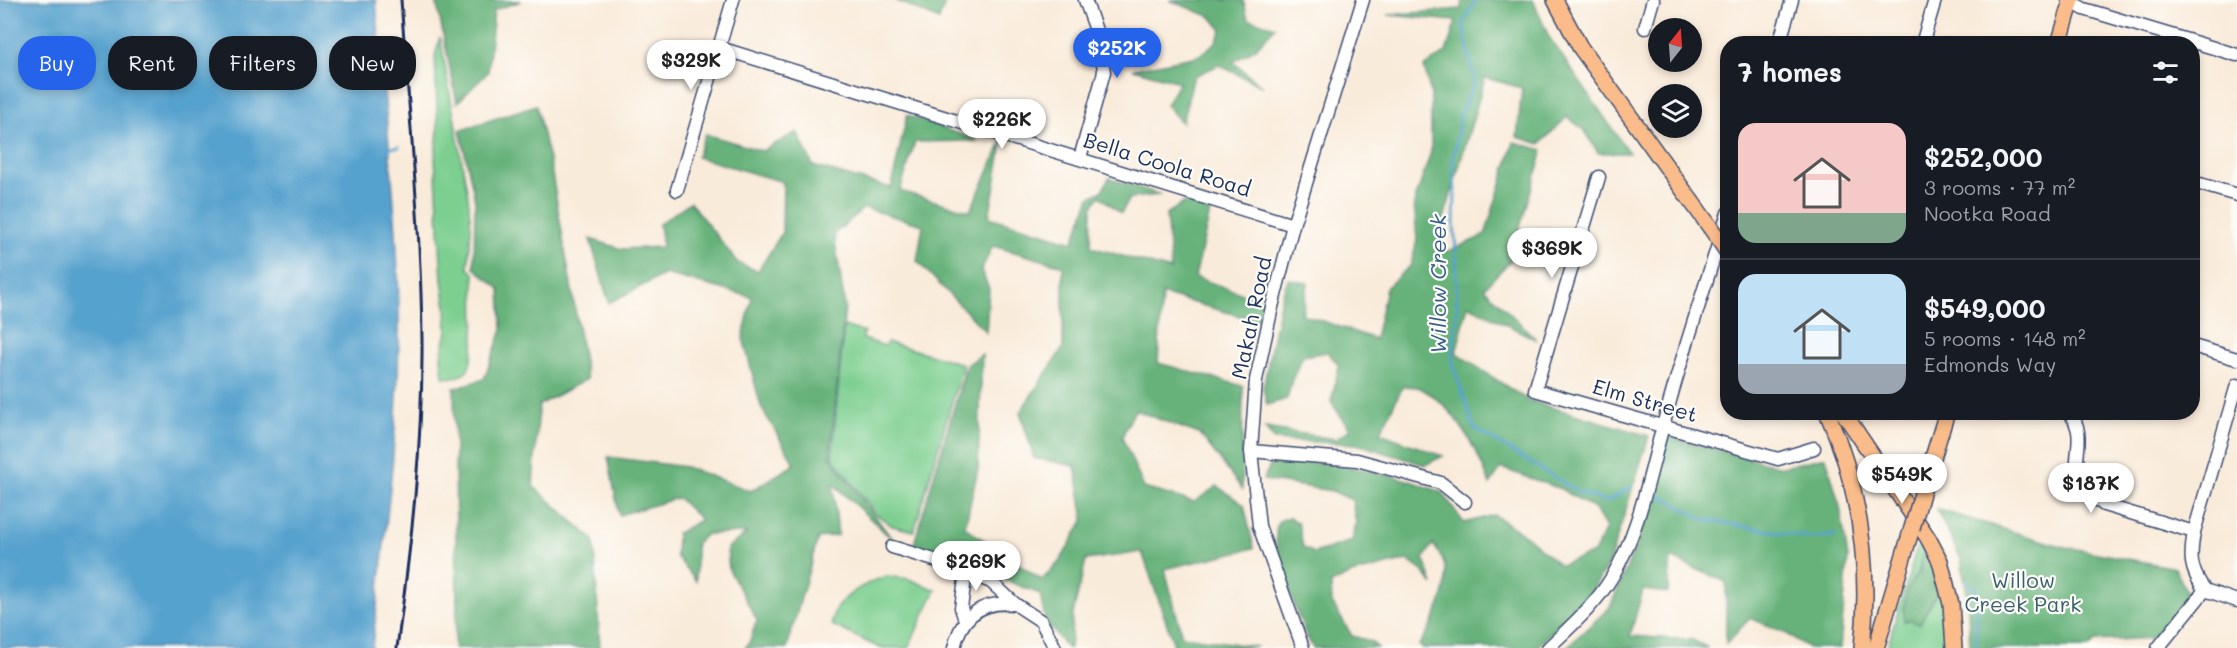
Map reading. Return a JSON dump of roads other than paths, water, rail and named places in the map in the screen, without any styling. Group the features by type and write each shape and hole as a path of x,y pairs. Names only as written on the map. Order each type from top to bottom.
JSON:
{"main road":[{"path":"1555,0 1580,47 1720,241"},
{"path":"2061,36 2070,1"},
{"path":"1831,420 1852,482 1862,530 1866,596 1862,648"},
{"path":"1848,420 1928,538 1940,561 1951,604 1954,648"},
{"path":"1876,648 1945,420"}],"street":[{"path":"677,190 733,0"},
{"path":"1080,158 1104,72 1101,44 1085,0"},
{"name":"Makah Road","path":"1303,648 1259,526 1251,451 1256,380 1293,225 1363,0"},
{"path":"1645,28 1653,0"},
{"path":"1781,36 1792,0"},
{"path":"1924,36 1935,0"},
{"path":"2070,1 2085,9 2174,36"},
{"path":"2200,44 2237,55"},
{"name":"Bella Coola Road","path":"720,48 1293,225"},
{"name":"Elm Street","path":"1599,177 1535,390 1778,459 1814,448"},
{"path":"2200,184 2237,195"},
{"path":"1548,648 1604,591 1615,572 1640,509 1662,427 1720,239"},
{"path":"2200,348 2237,359"},
{"path":"2237,385 2190,552 2198,581 2205,590 2237,601"},
{"path":"2074,420 2079,438 2076,460 2078,480 2091,496 2104,505 2194,532"},
{"path":"1251,451 1357,460 1441,483 1465,502"},
{"path":"892,547 991,582 1014,604 1041,621 1055,648"},
{"path":"965,620 961,608 966,572"},
{"path":"2158,648 2205,590"},
{"path":"954,648 965,620 982,608 1000,602 1014,604"}],"water":[{"path":"0,0 376,0 379,36 329,36 329,90 384,90 393,195 398,274 399,355 387,523 372,648 0,648"}],"waterway":[{"name":"Willow Creek","path":"1476,0 1463,24 1475,84 1461,111 1453,162 1457,317 1452,356 1454,368 1474,428 1577,491 1606,502 1632,487"},
{"path":"389,148 399,147"},
{"name":"Willow Creek","path":"1659,495 1705,520 1813,538 1836,535"},
{"name":"Willow Creek","path":"1966,581 1977,591 1976,648"}],"railway":[{"path":"397,648 415,494 422,379 419,255 401,0"}],"park label":[{"name":"Willow Creek Park","path":"2023,593"}]}
